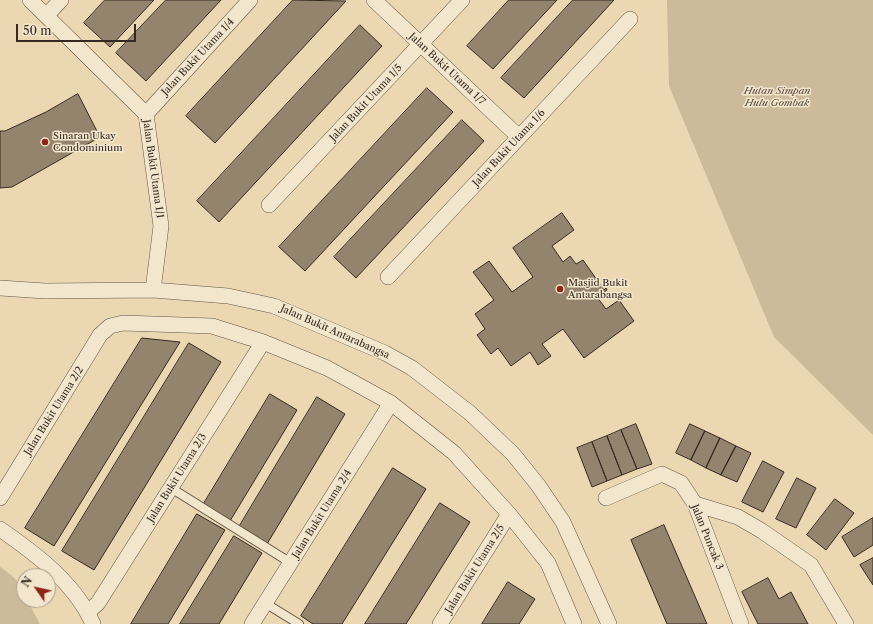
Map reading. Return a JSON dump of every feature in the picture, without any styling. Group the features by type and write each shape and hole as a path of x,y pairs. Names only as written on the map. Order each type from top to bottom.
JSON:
{"street":[{"name":"Jalan Bukit Utama 1/1","path":"30,0 146,114 161,226 153,290"},
{"path":"47,16 61,0"},
{"name":"Jalan Bukit Utama 1/4","path":"146,114 250,0"},
{"name":"Jalan Bukit Utama 1/7","path":"374,0 519,137"},
{"name":"Jalan Bukit Utama 1/5","path":"270,205 462,0"},
{"name":"Jalan Bukit Utama 1/6","path":"388,277 630,19"},
{"name":"Jalan Bukit Antarabangsa","path":"0,288 45,291 153,290 228,296 274,306 352,337 412,368 470,413 513,454 538,485 564,522 609,624"},
{"name":"Jalan Bukit Utama 2/2","path":"0,498 100,334 110,326 123,323 212,326 263,342"},
{"path":"263,342 328,368 391,403 454,453 509,514 548,563 574,624"},
{"name":"Jalan Bukit Utama 2/3","path":"90,618 263,342"},
{"name":"Jalan Bukit Utama 2/4","path":"252,624 391,403"},
{"name":"Jalan Puncak 3","path":"606,498 662,474 681,483 694,504 741,624"},
{"path":"694,504 738,517 762,531 811,565 846,624"},
{"name":"Jalan Bukit Utama 2/5","path":"440,624 509,514"},
{"path":"0,529 50,568 72,589 90,618"}],"lane":[{"path":"171,488 291,563"},
{"path":"265,603 299,624"}],"green space":[{"name":"Hutan Simpan Hulu Gombak","path":"667,0 873,0 873,435 774,337 669,86"},
{"path":"0,567 16,580 16,608 31,608 40,624 0,624"}],"building":[{"path":"105,0 154,0 110,47 84,23"},
{"path":"166,0 221,0 146,81 116,53"},
{"path":"293,0 346,1 215,143 186,116"},
{"path":"509,0 557,0 493,69 467,46"},
{"path":"573,0 614,0 524,98 501,78"},
{"path":"360,25 382,46 219,222 197,201"},
{"path":"427,88 453,112 305,271 279,247"},
{"name":"Sinaran Ukay Condominium","path":"78,94 100,137 12,187 0,188 0,131 5,131 46,112"},
{"path":"462,120 484,141 356,278 334,257"},
{"name":"Masjid Bukit Antarabangsa","path":"562,213 574,230 552,246 563,262 570,256 576,264 583,260 604,290 606,288 607,290 597,297 606,309 619,300 634,321 584,358 563,329 542,344 551,356 538,365 530,352 511,366 498,348 491,354 477,335 485,329 475,314 494,300 473,272 489,261 512,292 533,277 513,248"},
{"path":"142,338 180,342 54,546 25,528"},
{"path":"189,343 221,362 94,570 62,551"},
{"path":"270,394 297,410 230,521 203,505"},
{"path":"317,397 345,414 267,544 239,527"},
{"path":"636,424 652,464 637,469 621,430"},
{"path":"690,424 705,431 691,460 676,453"},
{"path":"621,430 637,469 622,475 607,436"},
{"path":"705,431 720,438 706,468 691,460"},
{"path":"607,436 622,475 607,481 592,442"},
{"path":"720,438 736,446 721,475 706,468"},
{"path":"592,442 607,481 592,487 577,448"},
{"path":"736,446 751,453 737,482 721,475"},
{"path":"763,461 784,472 763,512 742,502"},
{"path":"393,468 426,489 342,624 313,624 301,616"},
{"path":"797,478 816,488 796,528 776,519"},
{"path":"835,499 854,513 826,550 807,535"},
{"path":"440,503 470,522 406,624 365,624"},
{"path":"197,514 225,530 168,624 131,624"},
{"path":"873,518 873,545 854,557 842,537"},
{"path":"664,525 707,624 667,624 631,540"},
{"path":"234,536 262,553 219,624 180,624"},
{"path":"873,558 873,585 860,565"},
{"path":"768,578 779,599 791,592 808,624 758,624 742,592"},
{"path":"508,582 535,599 519,624 482,624"}],"place":[{"name":"Sinaran Ukay Condominium","path":"45,142"},
{"name":"Masjid Bukit Antarabangsa","path":"560,289"}]}
